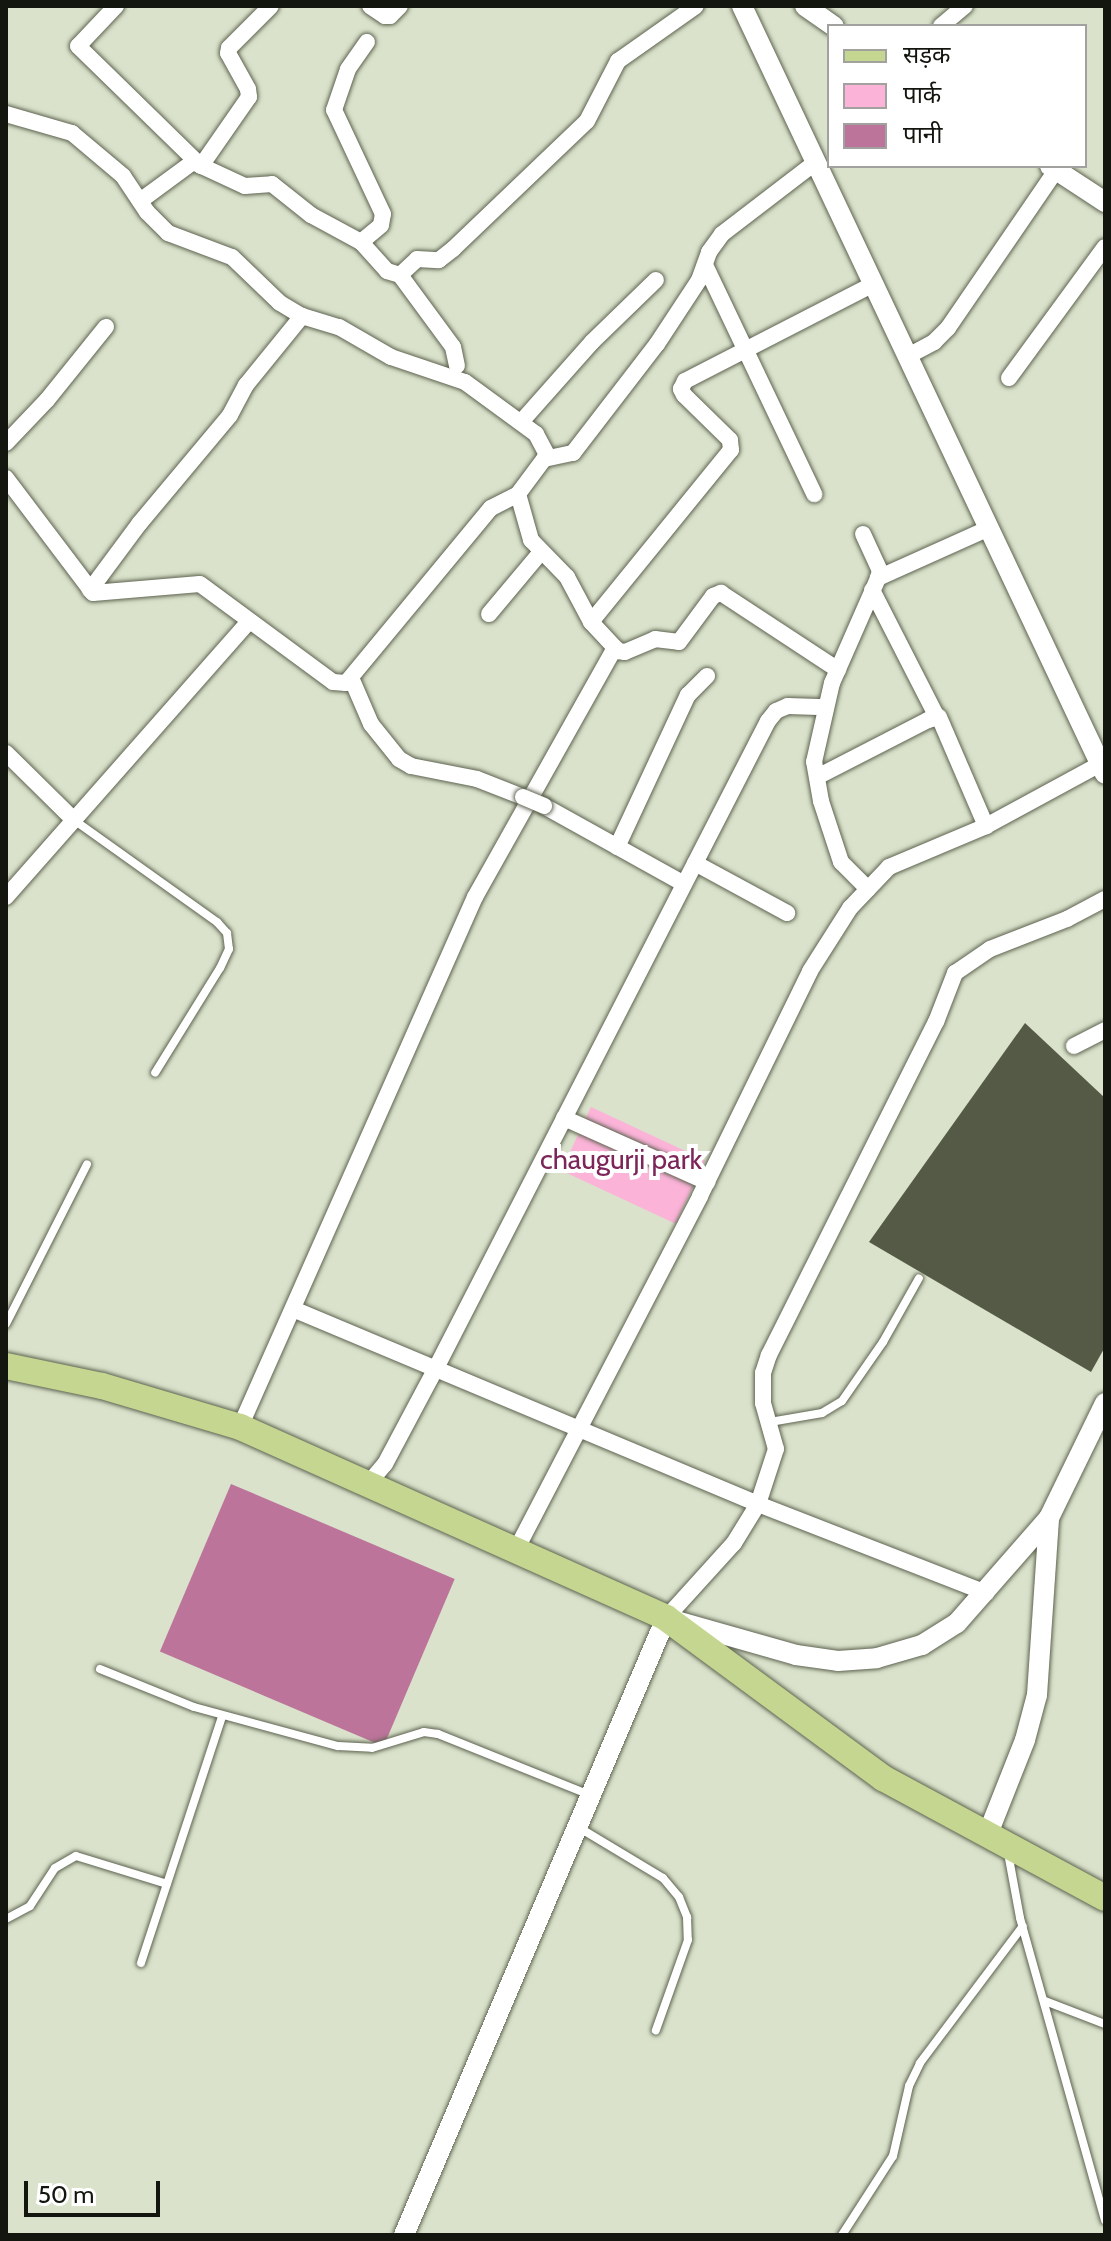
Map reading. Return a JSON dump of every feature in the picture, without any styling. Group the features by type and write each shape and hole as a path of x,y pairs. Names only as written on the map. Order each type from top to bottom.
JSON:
{"main road":[{"path":"6,1366 102,1386 240,1427 666,1618 883,1778 1105,1898"}],"street":[{"path":"116,6 78,46 201,166"},
{"path":"201,166 249,97 248,89 228,53 229,48 271,6"},
{"path":"370,6 385,16 395,13 400,6"},
{"path":"400,275 417,259 439,260 453,249 587,121 618,61 696,6"},
{"path":"516,1550 707,1182 810,971 850,908 889,867 986,826 1102,769 742,6"},
{"path":"805,6 829,17"},
{"path":"943,24 965,6"},
{"path":"361,242 381,225 383,214 334,110 348,69 367,42"},
{"path":"6,114 72,133 123,176 168,233 232,257 280,303 302,316 339,327 391,357 453,376 521,422 543,441 553,456"},
{"path":"140,201 193,162 245,186 277,186 311,215 361,242 387,271 400,275 453,347 457,366"},
{"path":"6,478 93,593 200,584 333,682 346,683 352,680 486,513 518,494 553,456 573,453 657,344 722,234 816,162"},
{"path":"908,356 934,342 948,328 1053,168 1105,202"},
{"path":"1009,378 1105,247"},
{"path":"705,265 814,494"},
{"path":"521,422 592,342 656,280"},
{"path":"591,622 731,450 730,440 681,389 685,381 874,284"},
{"path":"90,590 139,524 230,415 246,385 302,316"},
{"path":"6,443 47,400 106,327"},
{"path":"518,494 528,535 567,577 591,622 615,648 625,652 655,639 679,642 713,596 721,593 838,670"},
{"path":"875,584 989,528"},
{"path":"863,534 880,571 838,670 814,762 828,833 841,862 868,889"},
{"path":"489,614 541,552"},
{"path":"875,584 937,717 942,719 986,826"},
{"path":"6,897 249,621"},
{"path":"240,1427 475,897 615,648"},
{"path":"617,847 688,695 707,676"},
{"path":"352,680 371,724 399,759 411,766 477,779 544,806 684,884"},
{"path":"368,1484 385,1464 435,1370 773,715 799,704 826,707"},
{"path":"817,777 937,717"},
{"path":"6,753 74,820"},
{"path":"695,863 787,913"},
{"path":"404,2235 666,1618 734,1543 758,1504 776,1449 763,1403 763,1373 769,1355 936,1022 955,973 990,949 1067,919 1105,899"},
{"path":"1074,1046 1105,1030"},
{"path":"564,1118 707,1182"},
{"path":"293,1309 758,1504 986,1593"},
{"path":"666,1618 796,1655 838,1661 877,1658 922,1645 957,1623 1049,1518 1105,1403"},
{"path":"997,1842 1037,1695 1044,1633 1049,1518"}],"lane":[{"path":"74,820 217,922 227,933 229,949 220,968 155,1073"},
{"path":"6,1324 87,1164"},
{"path":"770,1422 822,1413 842,1401 883,1342 919,1278"},
{"path":"100,1669 222,1716 358,1749 386,1745 424,1732 438,1734 591,1795"},
{"path":"141,1963 222,1716"},
{"path":"578,1826 663,1878 679,1897 687,1917 688,1940 656,2030"},
{"path":"997,1842 1045,2001 1105,2220"},
{"path":"6,1919 21,1914 55,1868 76,1856 167,1884"},
{"path":"842,2235 893,2156 909,2086 920,2063 1023,1926"},
{"path":"1045,2001 1105,2024"}],"green space":[{"name":"chaugurji park","path":"591,1107 705,1160 676,1224 561,1170"}],"water":[{"path":"231,1484 455,1579 384,1746 160,1652"}],"building":[{"path":"1025,1023 1105,1098 1105,1347 1091,1372 869,1242"}]}
